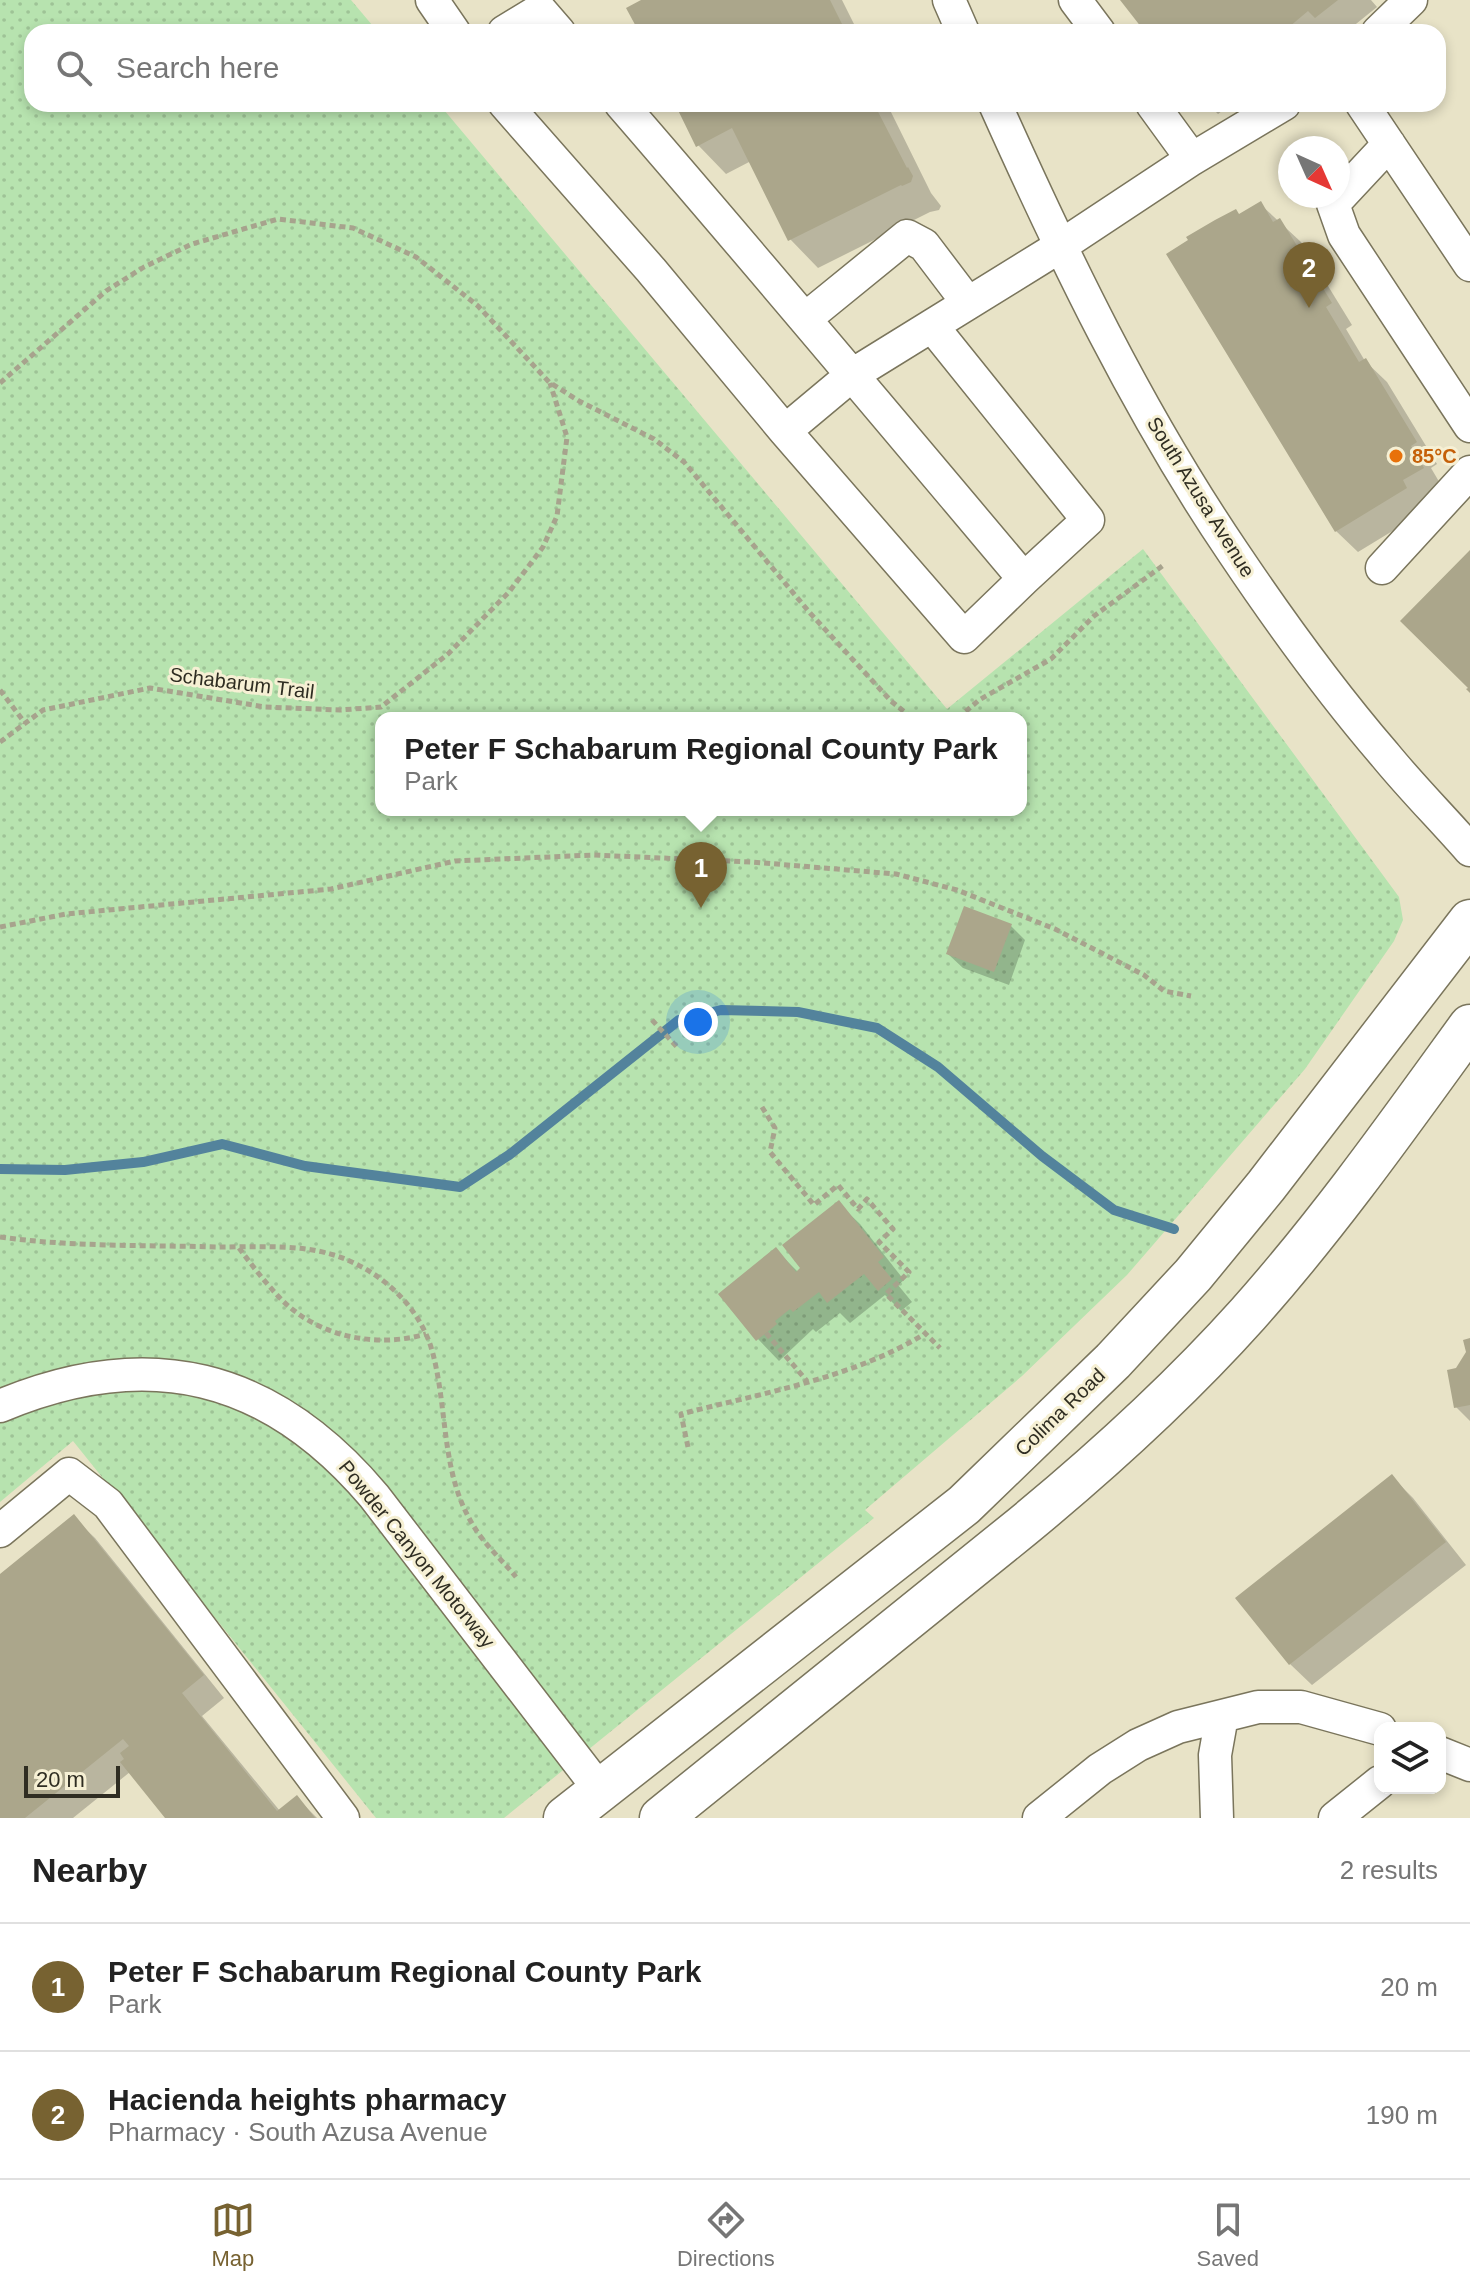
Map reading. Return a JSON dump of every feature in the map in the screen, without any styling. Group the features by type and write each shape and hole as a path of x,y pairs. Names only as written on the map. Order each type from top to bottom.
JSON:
{"main road":[{"name":"Colima Road","path":"565,1818 964,1505 1113,1361 1193,1275 1266,1186 1470,921"},
{"path":"661,1818 1034,1517 1166,1400 1247,1314 1321,1228 1470,1026"},
{"path":"1418,1097 1470,1069"}],"street":[{"path":"432,0 448,24"},
{"path":"949,0 960,24"},
{"path":"1075,0 1093,24"},
{"path":"1386,24 1411,0"},
{"path":"524,24 550,14"},
{"path":"512,112 964,637 1088,520 932,326"},
{"path":"628,112 1024,579"},
{"name":"South Azusa Avenue","path":"999,112 1059,247 1159,433 1232,551 1365,730 1470,850"},
{"path":"1158,112 1192,159"},
{"path":"785,431 852,375 1271,112"},
{"path":"1367,112 1470,265"},
{"path":"1389,144 1333,204 1344,235 1470,426"},
{"path":"805,319 907,236 924,245 968,303"},
{"path":"1382,568 1470,472"},
{"name":"Powder Canyon Motorway","path":"0,1406 65,1382 139,1373 168,1374 231,1389 290,1417 337,1455 374,1496 600,1790"},
{"path":"0,1531 69,1474 108,1504 343,1818"},
{"path":"1039,1818 1100,1769 1138,1745 1178,1727 1258,1707 1301,1707 1374,1727"},
{"path":"1217,1818 1215,1755 1222,1716"},
{"path":"1446,1755 1470,1765"},
{"path":"1335,1818 1374,1787"}],"path":[{"path":"0,383 96,299 144,267 192,244 278,219 353,228 416,257 478,306 549,382 654,439 684,462 810,613 905,712"},
{"name":"Schabarum Trail","path":"0,742 43,710 150,688 265,707 340,710 381,707 448,654 509,592 543,547 557,516 567,437 549,382"},
{"path":"965,712 979,700 1051,659 1094,616 1165,564"},
{"path":"0,690 25,723"},
{"path":"0,927 66,914 331,889 455,861 594,855 752,862 896,874 957,890 1055,929 1144,975 1164,991 1191,996"},
{"path":"652,1020 677,1047"},
{"path":"762,1107 775,1128 770,1152 814,1205 838,1185 858,1209 867,1199 893,1229 879,1242 909,1272 886,1294 940,1348"},
{"path":"0,1237 44,1243 313,1251 355,1263 378,1277 404,1298 426,1334 438,1378 449,1459 458,1493 474,1528 516,1577"},
{"path":"238,1247 278,1296 313,1323 360,1338 398,1340 426,1334"},
{"path":"766,1333 807,1381"},
{"path":"688,1447 681,1414 807,1381 907,1344 926,1333"}],"green space":[{"path":"0,0 351,0 371,24 24,24 24,112 446,112 947,709 1143,549 1399,897 1403,920 1394,941 1305,1069 1127,1275 1022,1376 865,1510 874,1518 504,1818 376,1818 73,1441 0,1502"}],"building":[{"path":"641,0 830,0 842,24 635,24 626,8"},
{"path":"1120,0 1338,0 1315,18 1308,11 1293,24 1139,24"},
{"path":"679,112 878,112 913,176 911,182 788,241 732,128 696,147"},
{"path":"1261,201 1273,222 1280,218 1332,303 1326,307 1359,362 1366,358 1417,442 1411,446 1424,468 1403,480 1407,488 1335,532 1166,254 1188,240 1186,237 1215,220 1236,209 1239,214"},
{"path":"1470,550 1470,693 1400,621"},
{"path":"964,906 1012,924 994,972 946,954"},
{"path":"839,1200 884,1257 878,1262 892,1279 878,1291 864,1274 827,1303 819,1292 793,1312 790,1309 756,1341 718,1294 776,1247 796,1272 800,1268 782,1245"},
{"path":"1470,1338 1470,1405 1454,1408 1447,1370 1456,1368 1466,1352 1463,1340"},
{"path":"1392,1474 1446,1542 1289,1665 1235,1598"},
{"path":"74,1514 204,1675 182,1693 277,1811 297,1795 315,1818 165,1818 120,1762 124,1759 120,1753 129,1746 123,1739 25,1818 0,1818 0,1574"}],"waterway":[{"path":"0,1169 65,1170 143,1162 222,1144 305,1166 460,1187 509,1155 679,1020 721,1010 798,1012 877,1028 938,1067 1042,1156 1114,1210 1174,1229"}],"place":[{"name":"Hacienda heights pharmacy","path":"1309,308"},
{"name":"85°C","path":"1396,456"},
{"name":"Peter F Schabarum Regional County Park","path":"701,908"}]}
